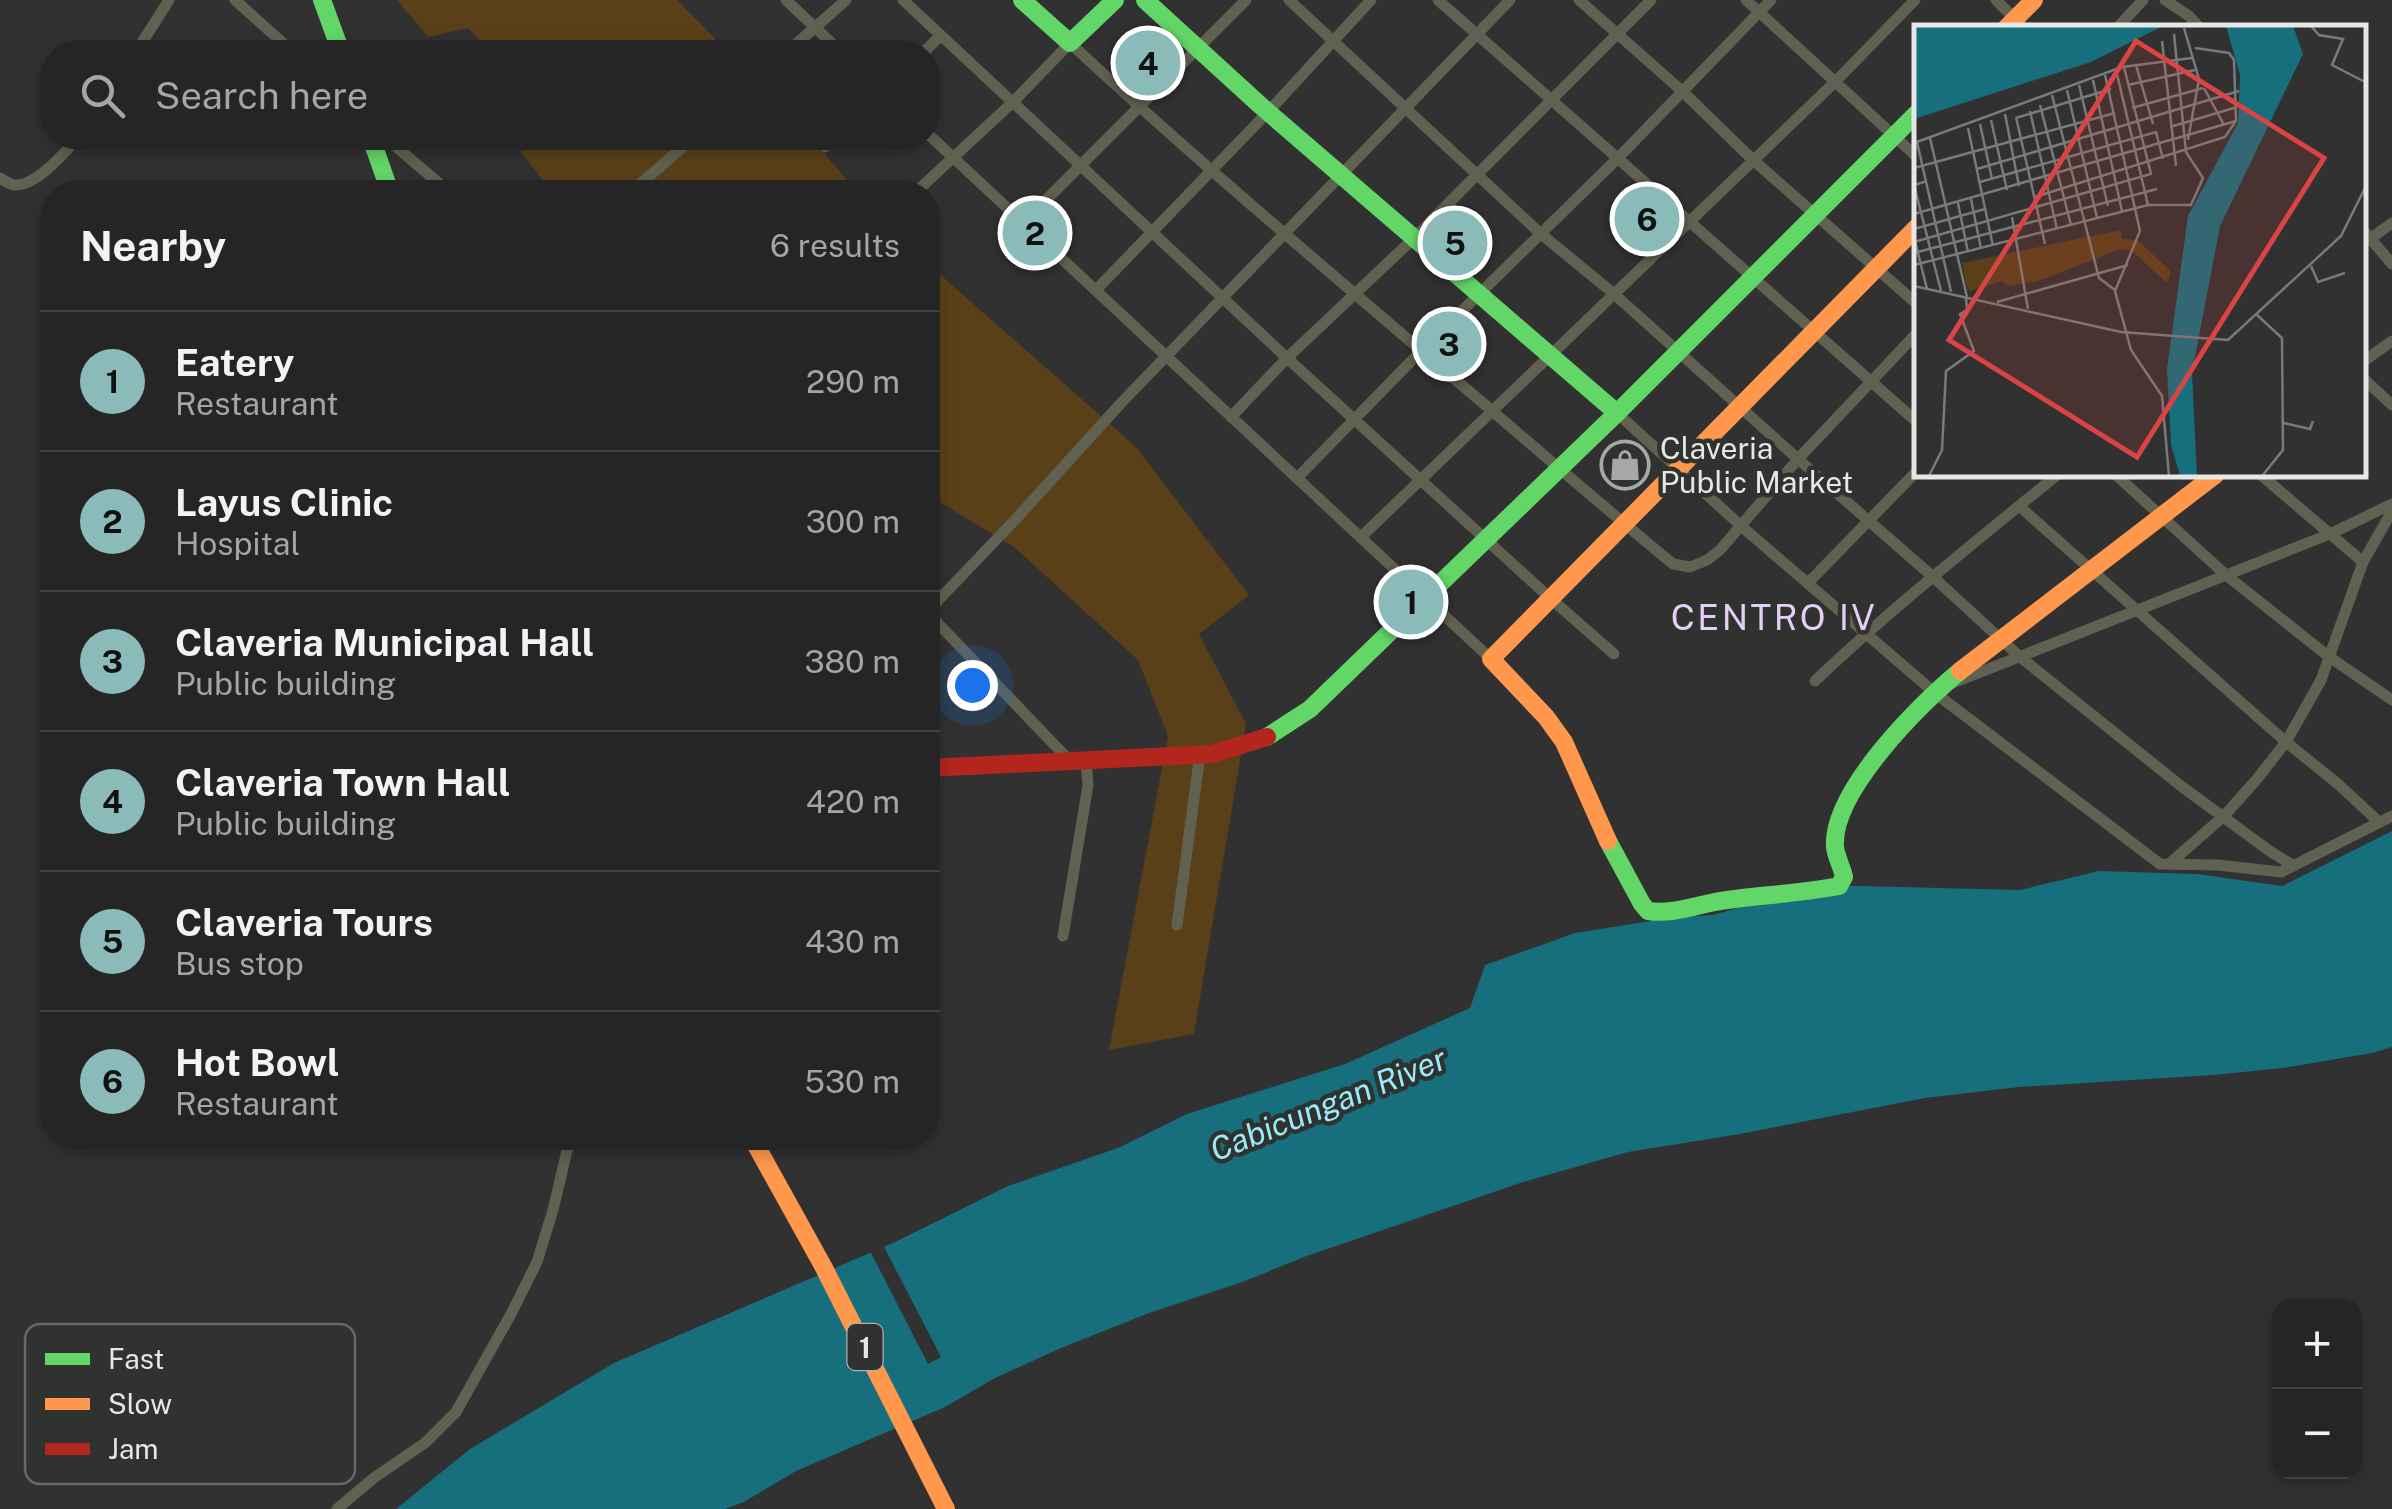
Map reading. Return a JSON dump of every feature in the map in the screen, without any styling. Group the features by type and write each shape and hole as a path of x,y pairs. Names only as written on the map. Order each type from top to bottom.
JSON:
{"main road":[{"path":"322,0 337,40"},
{"path":"1022,0 1070,43 1116,0"},
{"path":"1145,0 1268,112 1617,413"},
{"path":"2015,25 2034,0"},
{"path":"940,767 1200,754 1269,736 1310,709 1617,413 1914,116"},
{"path":"375,150 386,180"},
{"path":"1914,229 1491,659 1564,742 1615,856 1642,904 1654,914 1723,900 1838,886 1845,880 1835,844 1839,825 1872,762 1897,731 1999,637 2211,478"},
{"name":"1","path":"759,1150 823,1266 946,1509"}],"street":[{"path":"143,40 168,0"},
{"path":"236,0 280,40"},
{"path":"786,0 828,40"},
{"path":"800,40 846,0"},
{"path":"903,0 1287,358 1614,654"},
{"path":"1024,222 1246,0"},
{"path":"1290,0 1541,234 2020,656 2180,786 2294,866"},
{"path":"1096,290 1371,0"},
{"path":"1438,0 1914,419"},
{"path":"940,599 1223,297 1510,0"},
{"path":"1579,0 1682,91 1752,160 1914,301"},
{"path":"1231,418 1287,358 1414,238 1652,0"},
{"path":"1746,0 1914,154"},
{"path":"1297,478 1771,0"},
{"path":"1361,537 1835,82 1915,0"},
{"path":"1996,0 2015,25"},
{"path":"2119,25 2143,0"},
{"path":"2166,0 2197,25"},
{"path":"936,40 940,36"},
{"path":"929,180 1070,43 1284,234 1558,469 1673,564 1686,567 1713,556 1914,336"},
{"path":"940,146 1491,659"},
{"path":"0,178 15,185 28,182 67,150"},
{"path":"400,150 434,180"},
{"path":"645,180 679,150"},
{"path":"2392,223 2367,237 2392,264"},
{"path":"2367,359 2392,341"},
{"path":"2367,382 2392,405"},
{"path":"1617,413 1866,633 2160,864 2281,872 2392,816"},
{"path":"1808,584 1914,475"},
{"path":"1815,681 1932,576 2052,478"},
{"path":"2119,478 2226,574 2328,656 2392,700"},
{"path":"2265,478 2362,562"},
{"path":"2019,506 2378,822"},
{"path":"1938,691 2392,508"},
{"path":"2169,864 2224,816 2286,742 2321,680 2362,562 2392,508"},
{"path":"940,624 1078,761 1088,785 1063,936"},
{"path":"1177,925 1200,754"},
{"path":"337,1509 375,1476 425,1443 456,1412 512,1314 536,1262 567,1150"}],"shaded area":[{"path":"397,0 677,0 716,40 480,40 468,28 428,37"},
{"path":"821,150 847,180 543,180 521,152"},
{"path":"940,275 1136,447 1249,595 1199,634 1246,724 1194,1034 1109,1050 1168,736 1138,660 1014,547 940,502"}],"water":[{"name":"Cabicungan River","path":"2392,831 2392,1047 2283,1068 2019,1087 1925,1098 1628,1152 1523,1182 1149,1313 995,1378 945,1407 796,1471 725,1509 396,1509 470,1449 614,1363 895,1242 1008,1186 1118,1148 1187,1114 1345,1064 1470,1008 1485,965 1575,933 1713,915 1819,885 2020,890 2099,871 2198,874 2282,886"}],"pier":[{"path":"882,1243 941,1357 928,1364 869,1249"}],"traffic: fast":[{"path":"322,0 337,40"},
{"path":"1022,0 1070,43 1115,0"},
{"path":"1145,0 1261,106 1617,413"},
{"path":"1267,737 1310,709 1617,413 1914,116"},
{"path":"375,150 386,180"},
{"path":"1608,841 1648,911 1839,886 1844,877 1835,847 1847,801 1881,751 1960,671"}],"traffic: slow":[{"path":"2009,25 2034,0"},
{"path":"1608,841 1564,742 1491,659 1914,230"},
{"path":"1960,671 2211,478"},
{"path":"759,1150 823,1266 946,1509"}],"traffic: jam":[{"path":"940,767 1212,754 1267,737"}],"place":[{"name":"Claveria Town Hall","path":"1148,63"},
{"name":"Hot Bowl","path":"1647,219"},
{"name":"Layus Clinic","path":"1035,233"},
{"name":"Claveria Tours","path":"1455,243"},
{"name":"Claveria Municipal Hall","path":"1449,344"},
{"name":"Claveria Public Market","path":"1625,465"},
{"name":"Eatery","path":"1411,602"}],"district":[{"name":"CENTRO IV","path":"1774,617"}]}
